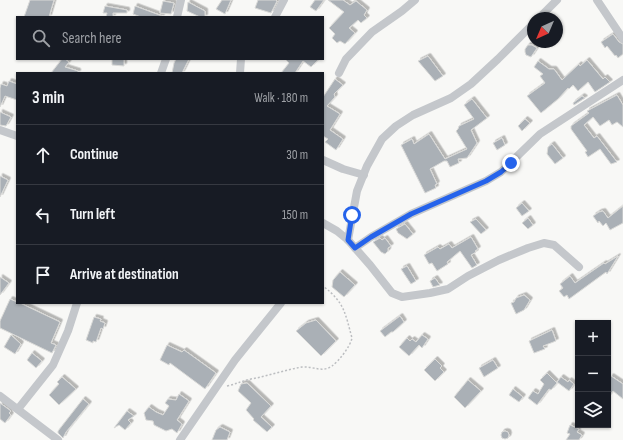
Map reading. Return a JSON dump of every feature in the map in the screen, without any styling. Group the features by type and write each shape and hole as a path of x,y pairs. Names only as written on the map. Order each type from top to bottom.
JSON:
{"street":[{"path":"177,16 181,0"},
{"path":"275,16 284,0"},
{"path":"339,73 349,55 365,41 372,32 415,0"},
{"path":"545,12 558,0"},
{"path":"597,0 623,39"},
{"path":"348,240 357,191 376,149 386,135 396,126 413,115 451,98 471,84 527,30"},
{"path":"161,72 166,60"},
{"path":"240,72 241,60"},
{"path":"355,248 411,214 486,181 501,172 540,134 623,80"},
{"path":"0,130 16,136"},
{"path":"324,160 364,175"},
{"path":"324,224 337,231 348,240 392,293 402,297 448,289 468,276 499,260 544,243 554,245 579,267"},
{"path":"18,409 53,365 68,331 77,304"},
{"path":"180,440 235,360 279,304"},
{"path":"0,396 58,440"}],"path":[{"path":"217,387 237,384 249,379 261,378 273,373 304,367 323,370 332,366 347,350 352,338 343,307 338,299 324,287"}],"building":[{"path":"30,0 54,0 49,16 24,16"},
{"path":"222,0 231,0 225,14 216,9"},
{"path":"258,0 277,1 271,13 255,8"},
{"path":"315,0 324,0 316,11 310,7"},
{"path":"328,0 343,0 350,5 356,1 367,10 364,15 367,18 361,23 358,20 349,28 355,33 345,44 340,41 337,43 332,38 335,34 329,28 344,12"},
{"path":"163,1 174,3 171,14 160,13"},
{"path":"188,2 205,11 205,16 198,16 187,11"},
{"path":"105,6 127,10 127,13 113,13 113,16 106,16 107,13 103,13"},
{"path":"135,6 162,16 138,16 133,14"},
{"path":"613,34 619,42 623,44 623,54 618,58 607,46 605,48 601,42"},
{"path":"527,46 527,48 537,48 531,57 526,55 525,49"},
{"path":"428,56 443,76 435,81 418,61"},
{"path":"61,60 66,60 69,62 65,67 78,71 78,72 52,72"},
{"path":"112,60 124,60 124,66 112,65"},
{"path":"176,60 188,60 182,72 172,72"},
{"path":"286,60 318,60 311,67 303,61 296,72 282,72 289,63"},
{"path":"587,60 603,79 605,77 610,82 595,92 588,82 578,91 573,85 541,113 527,96 545,83 540,76 543,74 534,67 538,61 549,69 554,69 562,80 579,64 580,66"},
{"path":"335,79 343,85 334,94 335,97 327,106 340,114 330,130 343,139 336,150 325,142 328,139 324,137 324,96"},
{"path":"9,81 16,84 16,100 5,96 0,107 1,84 7,86"},
{"path":"617,95 623,105 623,127 617,122 612,125 609,120 600,126 593,117 584,125 594,138 597,136 617,162 611,164 600,149 588,157 585,152 587,151 571,129 571,126 589,113 587,111"},
{"path":"582,96 585,98 574,105 573,103"},
{"path":"472,99 487,118 471,130 477,143 467,158 458,159 459,163 450,167 447,161 444,161 430,169 437,184 435,185 436,188 425,193 401,145 412,139 414,144 429,134 445,159 467,149 456,131 459,126 474,119 464,105"},
{"path":"0,112 11,117 6,126 0,125"},
{"path":"525,119 530,123 522,131 518,126"},
{"path":"502,138 505,145 497,150 493,143"},
{"path":"552,144 563,158 555,164 547,154 548,147"},
{"path":"0,176 8,180 0,197"},
{"path":"522,203 529,211 522,216 516,208"},
{"path":"623,206 623,223 610,230 606,223 603,226 599,221 598,223 593,216 603,211 608,218"},
{"path":"528,218 533,225 528,229 522,223"},
{"path":"476,219 486,230 481,234 470,222"},
{"path":"405,224 413,234 407,239 398,233 396,229"},
{"path":"471,237 478,249 471,255 477,265 472,268 460,251 447,262 448,264 437,271 432,263 429,264 424,255 438,247 440,249 449,244 452,248"},
{"path":"380,238 382,240 385,238 391,246 385,254 381,252 373,242"},
{"path":"618,256 607,274 606,272 569,299 567,295 564,297 559,291 563,288 560,284 570,276 575,283 604,263 605,264"},
{"path":"407,266 416,281 411,284 401,269"},
{"path":"340,272 355,285 344,297 332,287 333,280"},
{"path":"0,277 9,283 0,295"},
{"path":"435,278 440,285 433,287 430,281"},
{"path":"524,295 530,300 524,310 516,314 511,303 514,302 516,298"},
{"path":"10,299 16,302 16,304 22,304 60,322 51,343 56,345 52,353 0,328 0,321"},
{"path":"400,316 404,322 385,337 380,331"},
{"path":"94,317 101,319 100,321 105,323 103,329 101,328 96,342 93,341 93,343 86,340"},
{"path":"316,320 336,341 321,356 296,331 306,323"},
{"path":"552,330 556,341 543,346 545,349 534,353 529,341"},
{"path":"11,335 21,344 15,354 4,347"},
{"path":"422,335 428,339 422,348 419,345 409,356 399,347 407,338 410,341 412,339 416,342"},
{"path":"167,345 182,352 184,350 216,373 205,389 170,363 169,365 160,360"},
{"path":"32,353 42,361 36,368 27,360"},
{"path":"435,359 442,366 440,368 444,372 435,381 424,370"},
{"path":"493,360 498,368 484,377 479,368"},
{"path":"547,373 557,383 551,390 549,389 537,405 528,398 533,391 538,394 544,384 540,380"},
{"path":"611,376 623,384 623,399 613,391 611,393"},
{"path":"62,377 76,389 59,405 49,395 59,384 57,382"},
{"path":"561,377 574,384 569,391 557,382"},
{"path":"468,380 481,391 465,408 454,397"},
{"path":"247,383 271,406 261,417 272,427 267,432 253,420 254,419 246,410 251,403 238,391 241,384"},
{"path":"513,389 523,397 519,402 509,395"},
{"path":"179,394 189,401 177,420 182,424 177,433 172,429 166,431 154,425 153,421 146,420 144,413 149,407 163,415 169,406 165,403 168,399 176,400"},
{"path":"83,399 89,404 66,432 63,438 58,431"},
{"path":"0,403 11,411 9,413 11,415 5,423 0,419"},
{"path":"127,411 134,416 128,420 131,423 125,430 119,425 114,428"},
{"path":"570,425 579,429 577,432 582,435 579,440 566,440 570,434 567,433"},
{"path":"220,427 230,432 227,440 212,440 216,430"},
{"path":"505,431 508,432 508,438 505,439 502,438 501,435 502,432"}],"route":[{"path":"352,215 348,240 355,248 411,214 486,181 501,172 511,163"}]}
